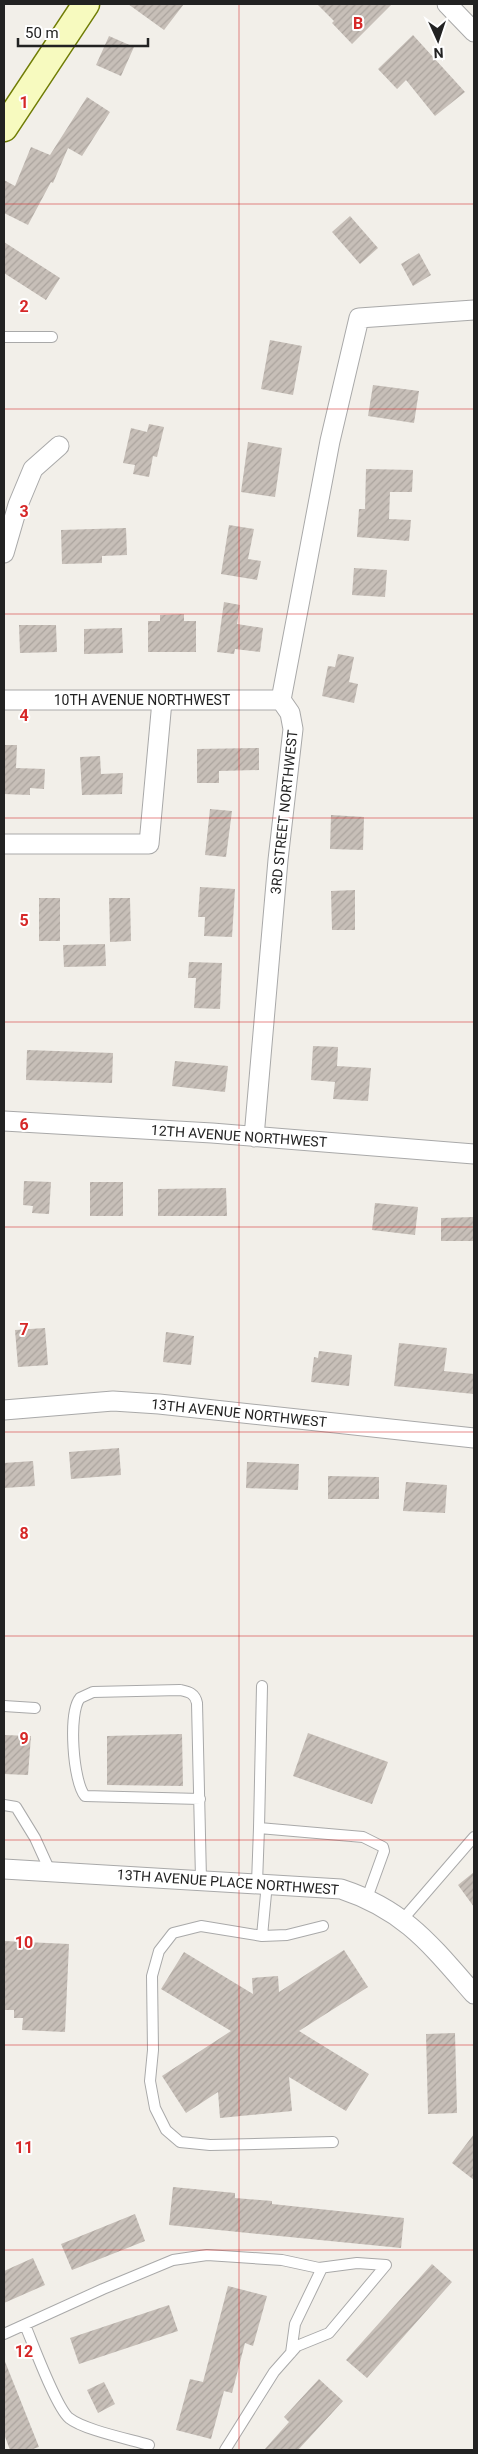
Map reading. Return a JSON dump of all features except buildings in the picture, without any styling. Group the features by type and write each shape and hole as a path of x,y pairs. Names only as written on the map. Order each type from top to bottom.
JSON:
{"main road":[{"path":"4,128 86,4"}],"street":[{"path":"447,4 474,32"},
{"path":"280,700 330,441 359,318 474,310"},
{"path":"4,553 18,506 33,469 59,446"},
{"name":"10TH AVENUE NORTHWEST","path":"4,700 280,700"},
{"name":"3RD STREET NORTHWEST","path":"254,1137 278,860 293,729 290,713 280,700"},
{"path":"4,844 149,844 162,701"},
{"name":"12TH AVENUE NORTHWEST","path":"4,1121 254,1137 474,1154"},
{"name":"13TH AVENUE NORTHWEST","path":"4,1410 113,1401 160,1404 474,1438"},
{"name":"13TH AVENUE PLACE NORTHWEST","path":"4,1869 341,1889 367,1898 403,1919 425,1938 474,1994"}],"lane":[{"path":"4,337 52,337"},
{"path":"262,1686 259,1828 262,1936"},
{"path":"200,1799 85,1796 80,1791 76,1774 73,1733 75,1709 80,1698 93,1692 180,1690 192,1693 198,1703 200,1799 201,1880"},
{"path":"4,1706 35,1708"},
{"path":"4,1805 16,1807 35,1838 50,1871"},
{"path":"259,1828 363,1837 379,1843 384,1851 367,1898"},
{"path":"403,1919 474,1837"},
{"path":"323,1926 287,1935 262,1936 201,1926 173,1933 159,1951 152,1976 150,2081 155,2108 166,2130 180,2142 210,2145 333,2142"},
{"path":"4,2334 103,2289 173,2260 207,2255 282,2260 322,2268 357,2263 386,2265 329,2333 297,2346 274,2372 225,2450"},
{"path":"291,2353 294,2324 322,2268"},
{"path":"25,2325 68,2418 83,2425 149,2445"}]}
